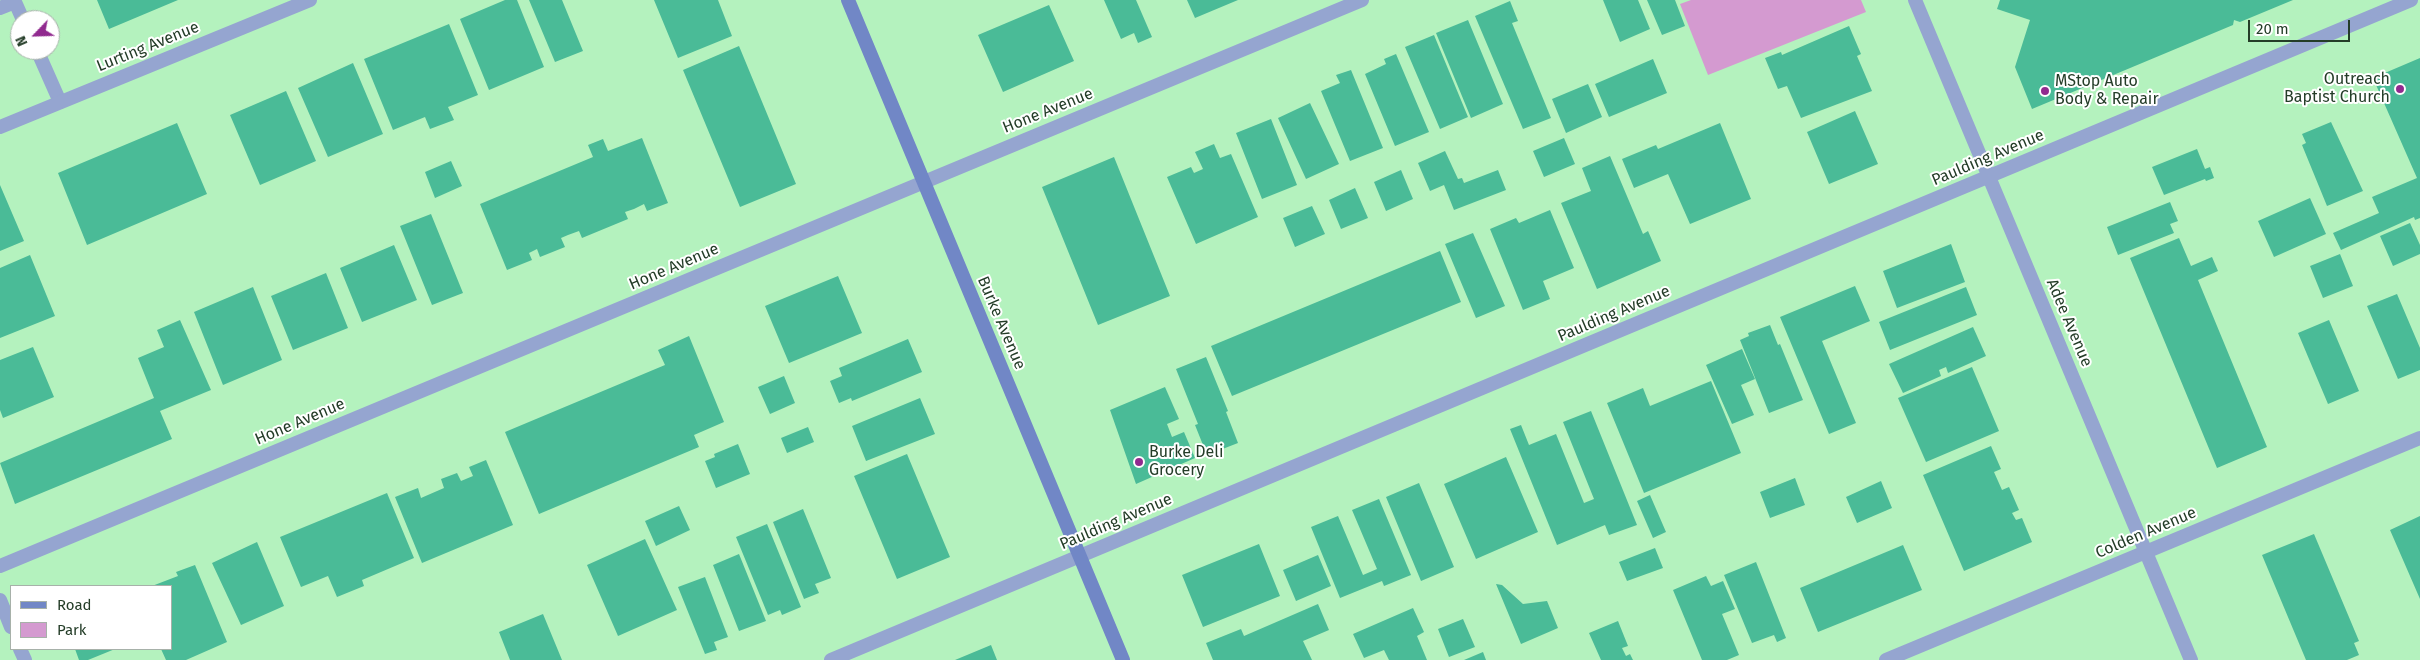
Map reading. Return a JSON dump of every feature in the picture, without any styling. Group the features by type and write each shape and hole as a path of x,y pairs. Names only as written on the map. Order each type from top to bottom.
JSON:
{"main road":[{"name":"Burke Avenue","path":"848,0 1123,660"}],"street":[{"name":"Lurting Avenue","path":"0,127 310,0"},
{"name":"Hone Avenue","path":"0,566 1362,0"},
{"name":"Adee Avenue","path":"1915,0 2191,660"},
{"name":"Paulding Avenue","path":"831,660 2411,0"},
{"path":"0,8 15,2 19,10"},
{"path":"41,60 60,102"},
{"name":"Colden Avenue","path":"1886,660 2420,438"},
{"path":"0,600 10,625"}],"green space":[{"path":"1691,0 1861,0 1866,12 1708,75 1680,4"}],"building":[{"path":"97,0 178,0 109,29"},
{"path":"505,0 517,0 544,67 489,90 460,19"},
{"path":"529,0 562,0 583,51 555,62"},
{"path":"654,0 718,0 732,36 678,58"},
{"path":"1104,0 1136,0 1152,37 1138,43 1134,33 1121,39"},
{"path":"1187,0 1238,0 1195,18"},
{"path":"1603,0 1638,0 1650,29 1620,42"},
{"path":"1647,0 1675,0 1685,26 1662,35"},
{"path":"2000,0 2293,0 2240,22 2234,20 2233,25 2032,109 2015,67 2030,20 1997,9"},
{"path":"1510,1 1518,21 1512,23 1551,118 1523,129 1475,16"},
{"path":"1049,5 1074,61 1003,92 978,35"},
{"path":"1468,20 1503,104 1471,118 1436,33"},
{"path":"449,24 478,95 448,107 454,120 430,129 425,117 393,130 364,59"},
{"path":"1849,26 1861,54 1857,56 1872,91 1801,118 1787,86 1778,89 1765,58 1781,52 1782,55"},
{"path":"1434,35 1468,117 1440,129 1405,47"},
{"path":"739,46 796,184 740,207 683,70"},
{"path":"1396,54 1429,132 1395,146 1365,74 1386,64 1384,59"},
{"path":"2420,58 2420,218 2415,220 2414,217 2341,250 2333,233 2379,213 2372,197 2417,178 2373,78"},
{"path":"1653,59 1667,93 1609,117 1595,84"},
{"path":"353,63 383,134 328,157 298,88"},
{"path":"1351,70 1383,148 1350,161 1321,91 1340,83 1336,75"},
{"path":"1588,84 1602,117 1566,133 1552,99"},
{"path":"286,91 316,161 260,185 230,115"},
{"path":"1310,103 1339,164 1306,179 1278,118"},
{"path":"1855,111 1878,164 1829,184 1807,132"},
{"path":"1271,119 1297,185 1262,199 1236,133"},
{"path":"2331,122 2363,191 2327,206 2302,145 2306,143 2302,134"},
{"path":"177,123 207,194 87,245 58,173"},
{"path":"1720,123 1751,199 1690,224 1668,174 1634,188 1622,159 1656,145 1658,149"},
{"path":"642,138 668,203 647,211 644,204 625,212 628,219 582,238 579,231 568,235 561,238 565,247 540,257 537,249 529,253 532,260 507,270 480,204 593,157 588,145 603,139 608,151"},
{"path":"1564,138 1575,164 1544,177 1533,151"},
{"path":"1214,144 1220,158 1231,154 1258,217 1196,244 1167,177 1191,167 1194,173 1203,169 1195,152"},
{"path":"2197,149 2205,169 2210,167 2214,178 2206,181 2205,179 2164,195 2152,167"},
{"path":"1445,151 1458,179 1462,178 1464,183 1498,170 1506,190 1454,210 1444,185 1430,191 1418,163"},
{"path":"1610,156 1643,234 1648,231 1661,261 1597,289 1561,203 1591,191 1582,168"},
{"path":"1114,157 1170,296 1098,325 1042,187"},
{"path":"451,161 462,186 435,198 425,172"},
{"path":"1401,170 1413,199 1386,211 1374,182"},
{"path":"0,185 24,241 0,251"},
{"path":"1355,188 1368,218 1341,229 1329,200"},
{"path":"2310,198 2326,234 2274,257 2258,221"},
{"path":"2170,202 2178,221 2170,224 2174,233 2118,255 2107,227"},
{"path":"1312,206 1325,234 1295,247 1283,218"},
{"path":"1550,210 1574,268 1543,281 1550,299 1523,310 1490,229 1516,218 1519,223"},
{"path":"431,214 463,293 432,305 400,226"},
{"path":"2410,223 2420,245 2420,254 2393,266 2380,236"},
{"path":"1473,233 1505,306 1476,318 1445,244"},
{"path":"2179,238 2191,266 2212,257 2218,271 2198,280 2267,447 2217,468 2130,258"},
{"path":"1951,244 1965,282 1897,308 1883,271"},
{"path":"394,245 417,300 362,322 340,268"},
{"path":"1440,251 1461,302 1232,396 1211,346"},
{"path":"2340,254 2353,286 2323,298 2310,266"},
{"path":"30,255 55,316 0,338 0,268"},
{"path":"326,273 348,328 293,350 271,296"},
{"path":"838,276 862,333 789,363 765,306"},
{"path":"1855,286 1870,321 1822,341 1856,423 1829,434 1780,317"},
{"path":"253,287 282,360 223,385 194,312"},
{"path":"1966,287 1977,315 1890,350 1879,322"},
{"path":"2397,294 2420,348 2420,370 2398,379 2367,306"},
{"path":"180,320 211,390 160,411 172,439 15,504 0,463 154,398 138,358 164,347 157,330"},
{"path":"2329,320 2359,391 2328,404 2298,333"},
{"path":"1770,325 1778,345 1780,344 1803,400 1769,413 1740,340 1749,336 1748,333"},
{"path":"1973,327 1986,356 1948,373 1946,367 1939,370 1941,376 1903,393 1889,364"},
{"path":"689,336 724,422 694,435 699,447 539,514 505,432 665,365 658,350"},
{"path":"908,339 922,372 852,401 851,398 839,403 830,381 842,376 839,368"},
{"path":"33,347 54,397 3,418 0,410 0,360"},
{"path":"1742,349 1755,379 1741,385 1754,415 1732,424 1706,365"},
{"path":"1206,357 1228,411 1226,412 1238,443 1207,455 1195,425 1198,424 1176,369"},
{"path":"1972,367 1999,431 1926,462 1898,398"},
{"path":"784,376 795,403 770,414 758,387"},
{"path":"1711,381 1741,453 1644,493 1607,403 1643,388 1650,406"},
{"path":"1165,387 1179,419 1167,424 1172,437 1184,432 1195,458 1136,484 1110,410"},
{"path":"920,398 935,434 866,461 852,426"},
{"path":"1591,411 1637,525 1609,535 1605,525 1557,545 1510,429 1521,425 1529,445 1556,434 1584,503 1594,499 1563,422"},
{"path":"808,427 814,442 787,453 781,438"},
{"path":"738,444 750,474 716,488 705,461 715,457 714,454"},
{"path":"1991,446 2001,469 1994,472 2002,490 2009,487 2019,510 2012,513 2016,520 2022,518 2032,542 1964,571 1923,475"},
{"path":"907,454 950,557 897,579 854,476"},
{"path":"1506,457 1538,532 1476,559 1444,484"},
{"path":"486,460 513,525 422,563 395,497 418,488 421,498 444,488 441,479 457,473 461,481 473,476 469,467"},
{"path":"1795,478 1805,505 1770,518 1760,492"},
{"path":"1881,481 1892,508 1857,523 1846,497"},
{"path":"1419,483 1454,567 1421,581 1386,497"},
{"path":"387,493 414,558 362,580 364,586 337,597 328,576 301,587 280,537"},
{"path":"1650,495 1666,532 1653,538 1637,501"},
{"path":"1379,499 1411,575 1384,586 1382,581 1340,598 1311,527 1338,516 1363,575 1377,569 1352,510"},
{"path":"679,506 690,530 656,546 645,521"},
{"path":"803,509 831,578 815,584 819,593 804,599 773,522"},
{"path":"2420,516 2420,599 2390,530"},
{"path":"767,524 801,607 782,615 780,610 768,615 736,537"},
{"path":"2314,534 2359,641 2354,643 2359,655 2347,660 2306,660 2262,555"},
{"path":"645,539 677,610 618,636 587,565"},
{"path":"257,542 284,606 241,625 212,563"},
{"path":"1259,544 1280,596 1203,627 1182,575"},
{"path":"1903,545 1922,590 1818,632 1800,588"},
{"path":"1655,548 1663,568 1627,581 1619,562"},
{"path":"739,554 766,621 739,631 713,565"},
{"path":"1318,555 1331,586 1296,601 1283,570"},
{"path":"1756,562 1786,638 1777,642 1774,635 1752,643 1724,575"},
{"path":"195,565 227,642 186,660 166,660 161,650 172,650 172,585 155,585 178,576 176,572"},
{"path":"1706,576 1711,586 1723,581 1735,609 1722,614 1739,655 1727,660 1702,660 1673,590"},
{"path":"705,577 728,637 714,642 717,650 705,654 678,587"},
{"path":"1496,584 1502,585 1523,604 1547,601 1558,628 1521,644"},
{"path":"1318,604 1329,630 1303,641 1312,660 1213,660 1206,643 1241,629 1244,636"},
{"path":"1413,608 1424,632 1417,636 1427,660 1389,660 1384,650 1364,658 1353,634"},
{"path":"543,614 562,660 510,660 499,632"},
{"path":"1463,619 1475,647 1449,657 1438,629"},
{"path":"1618,621 1628,646 1622,648 1626,656 1630,654 1633,660 1601,660 1589,633"},
{"path":"991,645 997,660 955,660"},
{"path":"75,650 113,650 88,660 79,660"},
{"path":"1483,652 1486,660 1464,660"}],"place":[{"name":"Outreach Baptist Church","path":"2400,89"},
{"name":"MStop Auto Body & Repair","path":"2045,91"},
{"name":"Burke Deli Grocery","path":"1139,462"}]}
